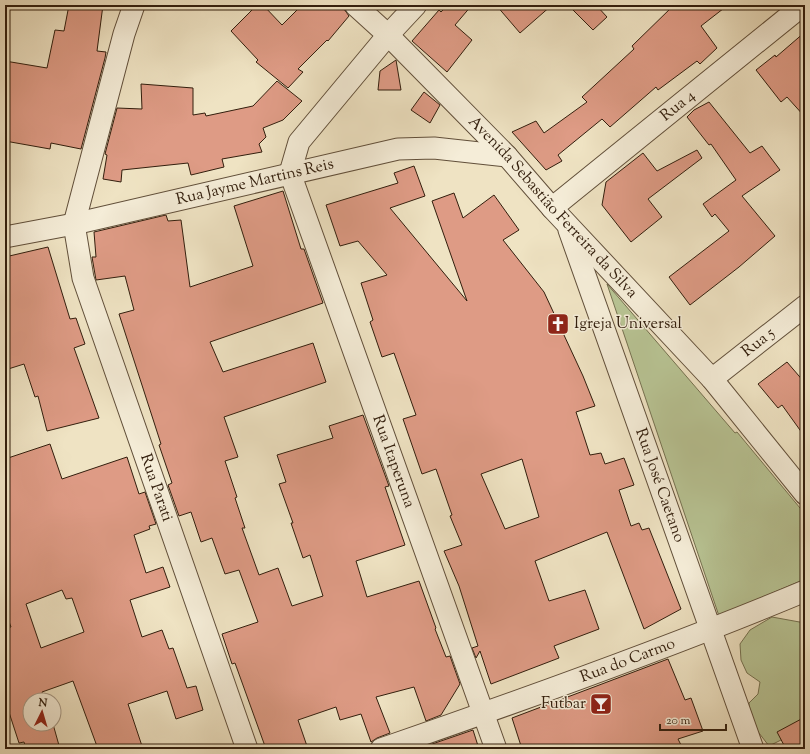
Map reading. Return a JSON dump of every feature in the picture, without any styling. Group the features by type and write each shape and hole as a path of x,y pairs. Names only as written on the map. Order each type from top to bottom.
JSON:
{"street":[{"path":"74,224 124,34 134,5"},
{"name":"Avenida Sebastião Ferreira da Silva","path":"355,5 388,35 507,156 559,215 712,379 805,494"},
{"path":"290,173 299,142 388,35 416,5"},
{"name":"Rua 4","path":"559,215 803,5"},
{"name":"Rua Jayme Martins Reis","path":"5,237 74,224 398,149 434,148 507,156"},
{"name":"Rua Itaperuna","path":"290,173 496,749"},
{"name":"Rua José Caetano","path":"559,215 753,749"},
{"name":"Rua Parati","path":"74,224 83,278 247,749"},
{"name":"Rua 5","path":"712,379 805,306"},
{"name":"Rua do Carmo","path":"380,749 483,714 711,630 805,591"}],"green space":[{"path":"607,284 735,433 737,432 805,514 805,579 719,616"},
{"path":"772,617 805,623 805,710 795,733 769,746 749,720 749,703 758,694 760,682 747,673 741,660 740,644 750,630"}],"building":[{"path":"69,5 103,5 97,51 106,52 81,149 51,143 50,149 5,141 5,61 47,68 55,30 64,31"},
{"path":"257,5 263,5 282,25 302,5 343,5 349,16 328,41 327,40 298,69 303,72 288,88 256,62 258,60 231,31"},
{"path":"448,5 472,5 455,25 472,40 447,72 412,41 439,10 441,12"},
{"path":"496,5 552,5 520,33"},
{"path":"568,5 596,5 607,17 593,30"},
{"path":"674,5 728,5 701,26 717,48 700,64 697,61 658,90 656,87 610,127 602,119 558,155 562,161 546,170 512,132 536,121 544,133 587,102 582,97 634,49 632,46"},
{"path":"805,32 805,117 787,97 781,102 756,70 775,55 776,57"},
{"path":"396,60 401,90 378,90 380,71"},
{"path":"277,81 302,101 283,120 263,128 266,137 259,144 262,152 222,159 224,167 191,175 188,163 122,170 121,182 103,179 107,155 105,154 117,108 142,109 141,84 193,88 193,115 205,113 206,116 253,106"},
{"path":"424,92 440,105 430,123 411,110"},
{"path":"709,102 750,153 762,146 780,170 742,196 775,236 739,267 690,305 669,277 729,231 715,214 712,217 703,204 736,180 711,144 709,145 687,117 694,110"},
{"path":"697,150 702,158 648,199 662,217 631,242 602,205 606,182 643,153 657,171"},
{"path":"414,166 425,196 390,208 467,301 432,201 454,193 463,218 494,195 519,230 503,240 544,292 583,376 595,406 576,412 590,455 601,453 605,464 624,458 634,485 619,490 631,526 639,523 642,530 649,528 681,609 644,629 607,532 535,561 549,601 585,590 599,629 554,646 559,658 491,684 480,651 476,658 472,648 478,646 459,586 444,551 462,545 450,516 452,515 436,469 422,474 403,419 416,415 394,353 382,357 370,322 373,320 361,283 387,275 358,241 340,246 326,205 398,183 394,173","holes":["522,459 539,517 505,529 481,474"]},
{"path":"283,191 301,249 304,249 323,303 210,342 223,372 313,343 326,382 224,417 238,457 225,461 237,497 235,498 245,528 242,528 259,575 278,568 292,606 323,596 310,555 303,558 291,523 293,523 279,484 286,482 277,455 333,438 329,426 363,415 389,486 385,487 405,545 356,561 367,597 419,581 446,657 450,656 460,684 441,715 426,721 414,687 376,697 390,733 371,742 361,714 340,720 336,707 298,720 308,749 266,749 235,663 232,664 222,634 258,622 239,570 225,574 212,538 201,542 191,512 179,516 168,485 172,483 159,445 161,444 119,314 134,310 125,276 96,280 92,257 96,257 94,232 166,215 168,221 181,220 190,287 253,266 234,206"},
{"path":"48,247 70,319 76,318 85,344 74,348 99,418 47,431 38,396 35,397 24,364 5,370 5,257"},
{"path":"787,362 805,383 805,437 782,405 778,408 758,384"},
{"path":"50,444 62,479 127,457 139,494 145,492 156,524 149,526 150,529 134,535 146,573 163,567 170,587 130,600 142,637 162,630 169,649 173,648 187,688 196,686 203,710 176,719 167,691 128,704 143,749 98,749 73,681 42,692 22,692 22,732 55,732 60,749 26,749 24,742 19,743 5,700 5,628 11,627 5,611 5,459","holes":["62,590 66,599 72,598 84,632 41,648 26,604"]},
{"path":"668,659 685,700 691,698 703,731 678,739 683,749 522,749 512,718"},
{"path":"805,717 805,749 786,749 777,732"},
{"path":"473,730 479,749 418,749 438,742"}],"place":[{"name":"Igreja Universal","path":"558,324"},
{"name":"Futbar","path":"601,704"}]}
